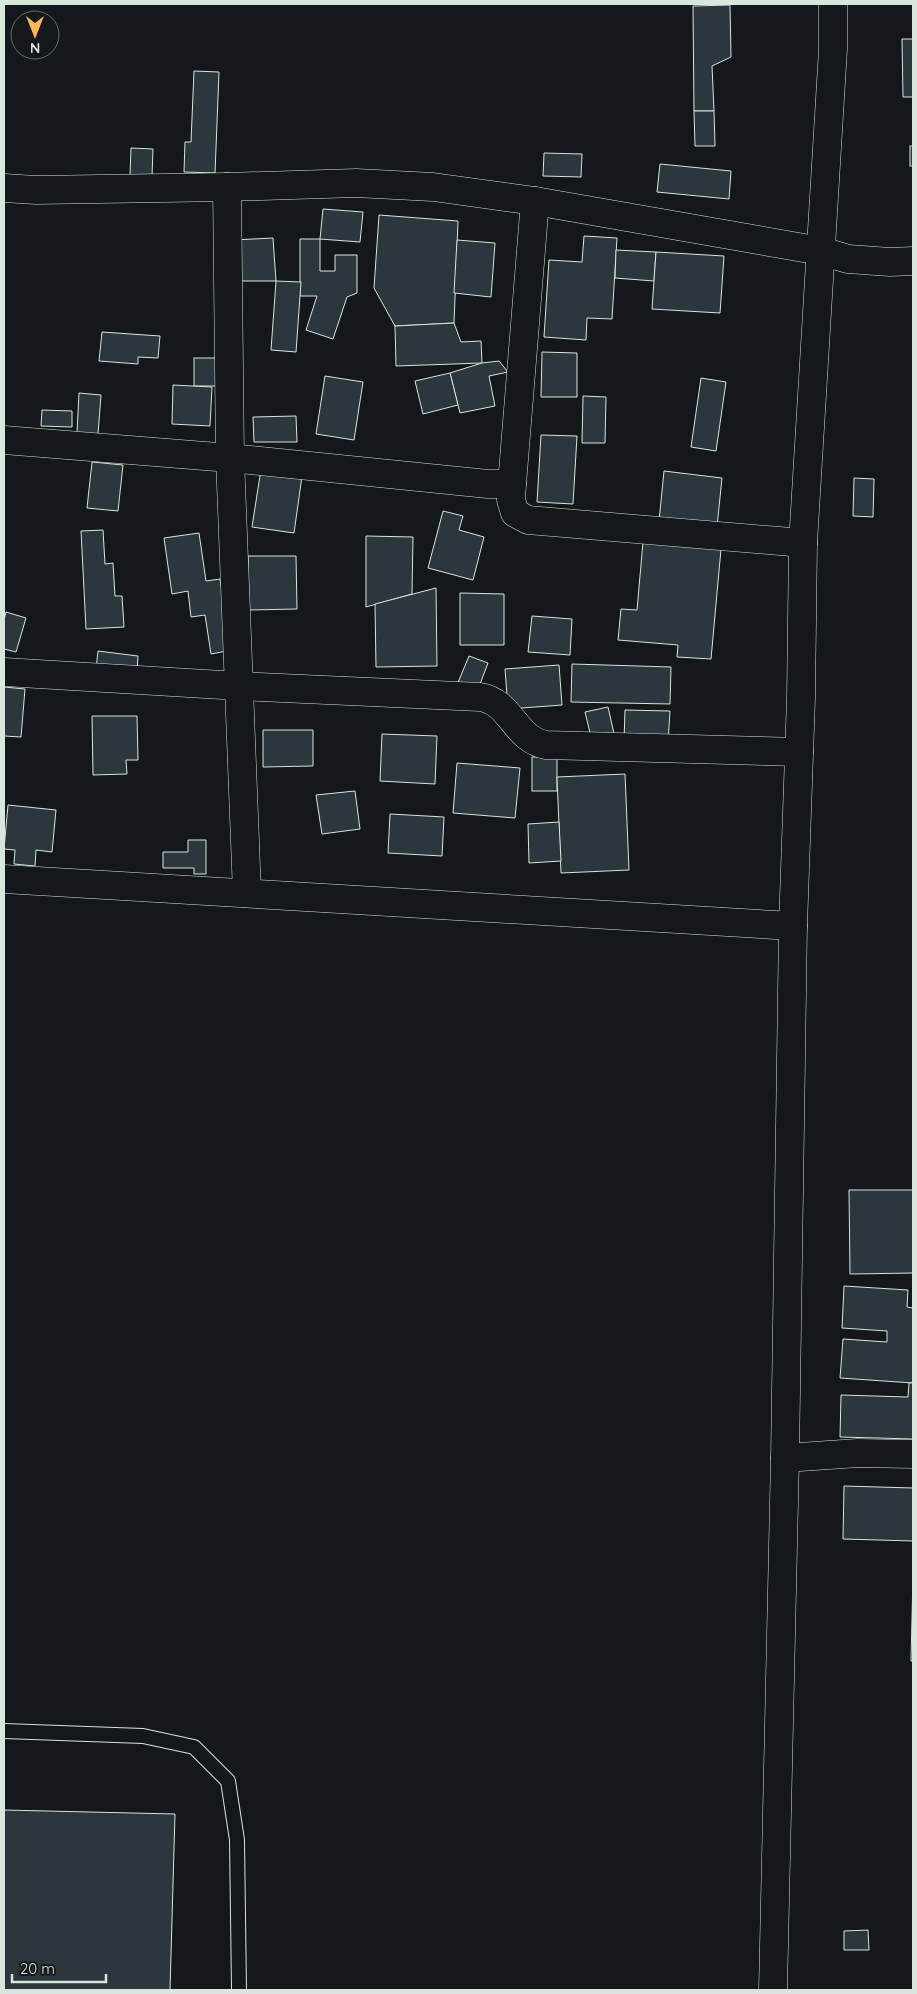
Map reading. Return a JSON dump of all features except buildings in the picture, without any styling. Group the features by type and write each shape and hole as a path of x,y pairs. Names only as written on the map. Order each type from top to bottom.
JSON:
{"main road":[{"path":"773,1990 786,1458 793,926 800,752 803,543 822,250 833,49 833,4"},
{"path":"4,188 36,190 227,188 356,183 388,184 536,201 822,250 848,259 913,261"},
{"path":"227,188 230,458 247,892"},
{"path":"536,201 512,484 511,500 515,513 528,520 803,543"},
{"path":"4,440 230,458 488,484 512,484"},
{"path":"4,672 490,699 500,705 526,737 536,743 546,745 800,752"},
{"path":"4,879 793,926"},
{"path":"786,1458 858,1453 913,1454"}],"lane":[{"path":"4,1731 143,1736 194,1747 228,1781 237,1840 239,1990"}]}
